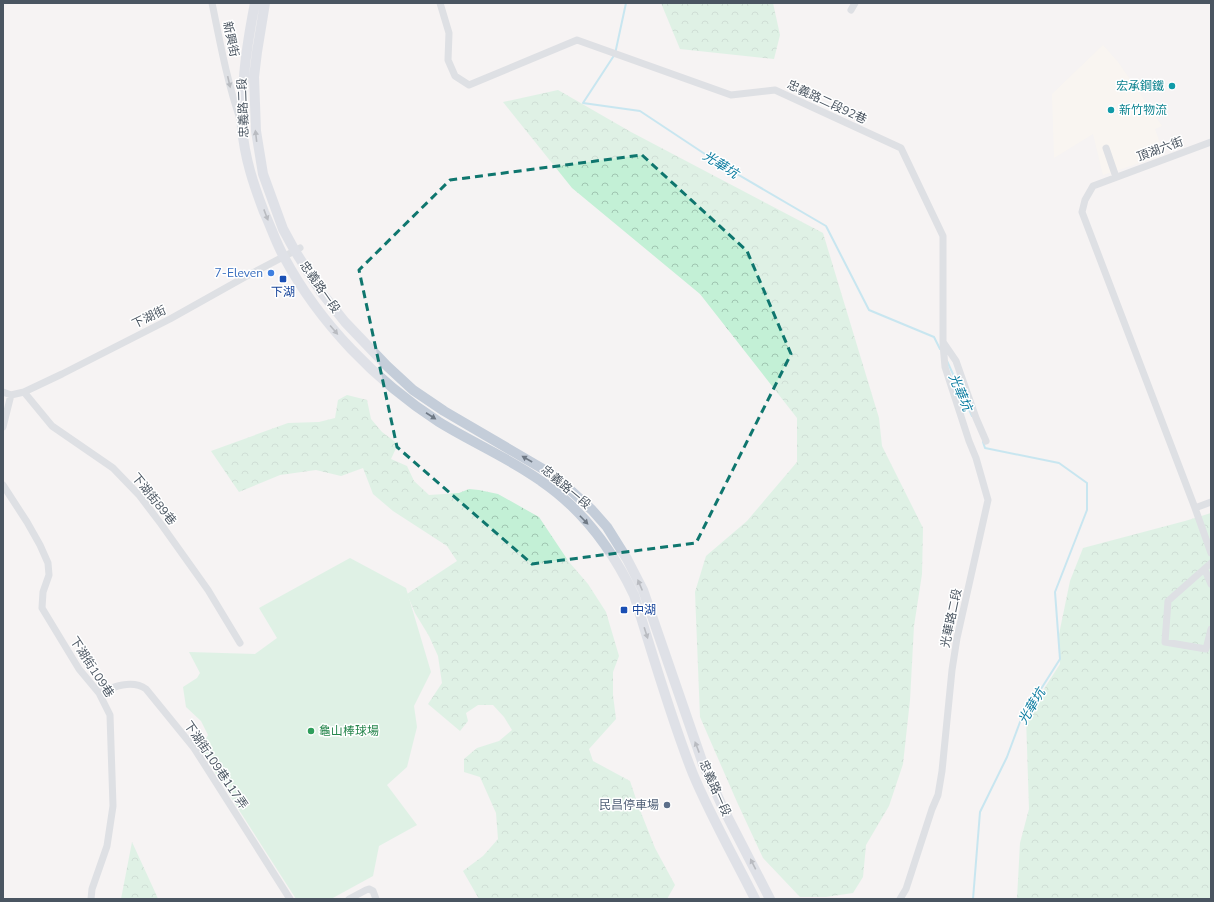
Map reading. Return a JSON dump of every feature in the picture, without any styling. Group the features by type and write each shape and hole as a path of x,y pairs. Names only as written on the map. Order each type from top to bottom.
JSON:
{"main road":[{"name":"忠義路二段","path":"252,179 245,151 242,126 244,66 254,3"},
{"name":"忠義路二段","path":"265,3 254,77 256,131 263,174 284,229 297,250"},
{"name":"忠義路一段","path":"252,179 273,233 294,274 328,322 355,353 396,392 465,441 543,482 572,507 596,532 627,580 634,595 673,727 716,824 755,899"},
{"name":"忠義路一段","path":"297,250 304,267 330,304 364,343 387,366 423,397 474,424 555,476 592,510 607,527 627,559 642,590 715,790 770,899"},
{"path":"465,441 474,424"},
{"path":"673,727 691,721"}],"street":[{"name":"新興街","path":"212,3 229,85 242,126"},
{"name":"忠義路二段92巷","path":"440,3 449,33 448,60 455,76 469,85 577,40 731,95 775,90 901,148 943,236 943,342"},
{"path":"851,10 855,3"},
{"name":"頂湖六街","path":"1211,142 1093,186 1082,212 1211,553"},
{"path":"1106,148 1116,177"},
{"name":"下湖街","path":"11,395 24,392 170,319 297,250"},
{"path":"943,342 956,361 976,418 986,441"},
{"name":"光華路二段","path":"900,899 906,888 938,795 957,638 988,500 976,458 969,442 945,367 943,342"},
{"path":"3,392 11,395 3,427"},
{"name":"下湖街89巷","path":"24,392 52,426 113,468 138,495 162,524 208,590 240,644"},
{"name":"下湖街109巷","path":"3,484 27,522 48,563 49,575 43,592 42,608 80,669 99,693 110,715 113,806 107,846 92,889 91,899"},
{"path":"1194,508 1211,502"},
{"path":"1211,563 1205,570 1168,601 1165,642 1206,649 1211,629"},
{"path":"1205,570 1211,584"},
{"name":"下湖街109巷117弄","path":"99,693 133,683 146,688 194,748 290,899"},
{"path":"349,899 369,889 373,891 376,899"}],"highlighted area":[{"path":"642,155 747,251 791,354 696,543 532,564 397,447 359,270 450,180"}],"shaded area":[{"name":"新竹物流","path":"1103,45 1118,62 1162,126 1155,129 1164,155 1103,175 1093,134 1054,158 1052,94"}],"green space":[{"path":"661,3 773,3 780,35 774,59 680,49"},
{"path":"558,90 631,132 823,233 879,418 882,446 923,528 922,574 914,626 910,700 903,764 889,806 866,845 863,877 853,893 826,897 800,897 763,858 700,717 695,592 706,556 747,521 797,462 797,418 700,294 572,188 503,102"},
{"path":"347,395 367,400 371,419 382,432 398,444 391,459 407,466 414,481 429,495 459,493 469,489 479,490 498,494 539,517 569,562 588,584 606,612 619,656 613,672 613,695 616,719 589,749 593,761 630,781 655,848 675,885 667,899 479,899 463,871 483,856 498,839 496,813 480,777 464,772 464,759 477,748 499,741 512,730 504,717 493,705 478,705 466,713 468,721 460,731 428,704 442,683 438,656 429,636 415,613 407,594 457,561 447,546 393,511 373,494 363,468 341,476 316,470 280,475 239,492 211,451 288,423 319,422 335,418 338,400"},
{"path":"1211,513 1211,899 1017,899 1020,843 1029,809 1026,717 1060,664 1058,639 1070,581 1083,548"},
{"name":"龜山棒球場","path":"350,558 406,588 431,672 414,706 417,727 407,767 387,785 417,825 379,846 373,876 331,899 296,899 200,749 208,735 201,721 186,707 183,687 197,678 200,673 189,652 255,654 277,638 259,608"},
{"path":"132,842 155,892 158,899 121,899"}],"waterway":[{"name":"光華坑","path":"626,3 615,54 583,103 640,111 720,164 826,226 869,310 934,337 940,349"},
{"name":"光華坑","path":"947,361 972,416"},
{"name":"光華坑","path":"973,899 980,812 1007,757 1020,722 1060,659 1055,592 1087,510 1087,483 1059,463 985,448 983,442"}],"place":[{"name":"宏承鋼鐵","path":"1172,86"},
{"name":"新竹物流","path":"1111,110"},
{"name":"7-Eleven","path":"271,273"},
{"name":"下湖","path":"283,279"},
{"name":"中湖","path":"624,610"},
{"name":"龜山棒球場","path":"311,731"},
{"name":"民昌停車場","path":"667,805"}]}
